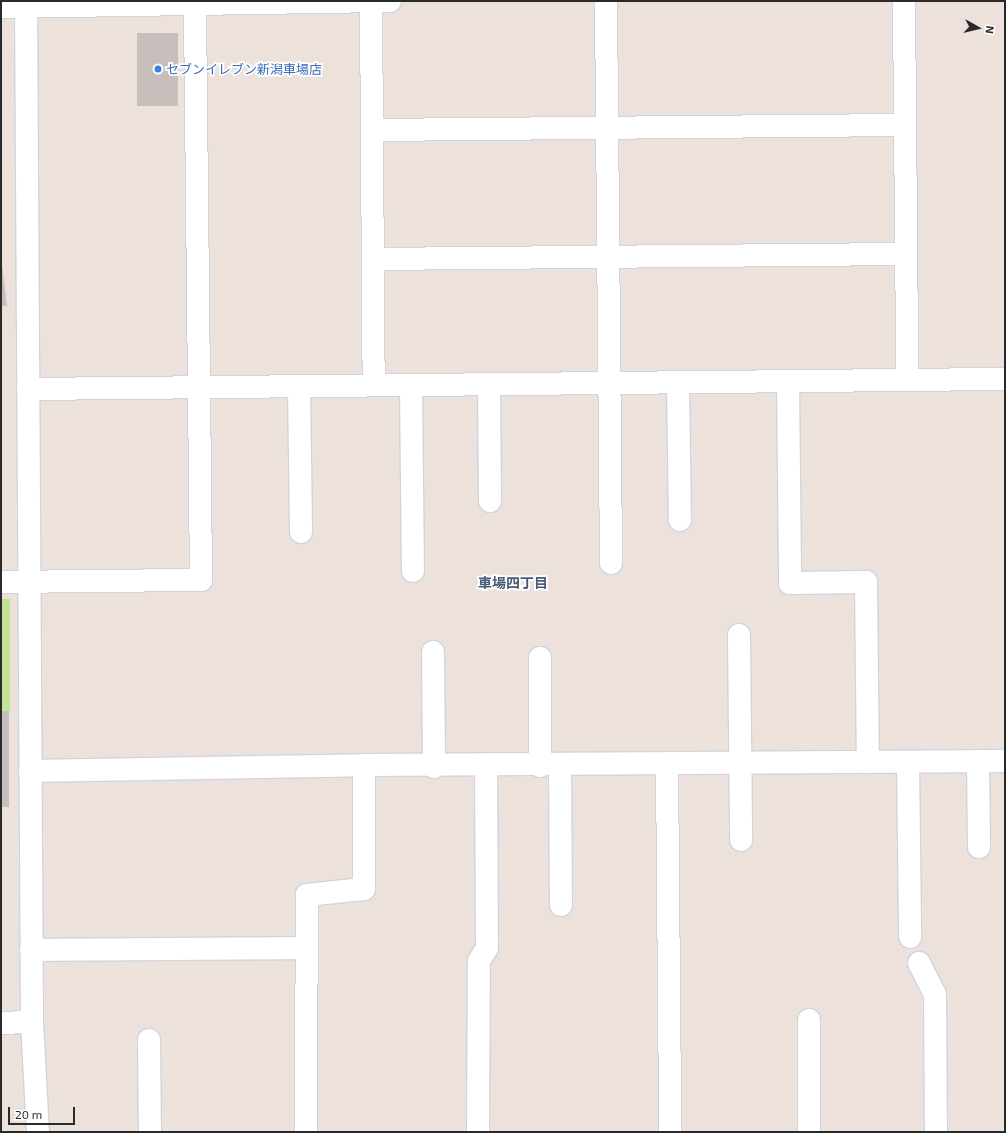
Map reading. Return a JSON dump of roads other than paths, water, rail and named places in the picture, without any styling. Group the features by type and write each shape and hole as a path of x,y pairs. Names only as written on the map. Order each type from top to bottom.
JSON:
{"street":[{"path":"371,1 374,385"},
{"path":"1,7 26,4 195,4 390,1"},
{"path":"606,1 611,563"},
{"path":"904,1 907,380"},
{"path":"26,4 31,950 32,1022 38,1132"},
{"path":"1,582 201,580 195,4"},
{"path":"372,130 905,125"},
{"path":"373,259 906,254"},
{"path":"28,389 1005,379"},
{"path":"788,381 790,583 866,582 868,762"},
{"path":"678,382 680,520"},
{"path":"489,384 490,501"},
{"path":"411,385 413,572"},
{"path":"299,386 301,532"},
{"path":"739,635 741,840"},
{"path":"433,652 434,767"},
{"path":"540,658 561,905"},
{"path":"978,761 979,847"},
{"path":"30,771 364,765 434,767 1005,761"},
{"path":"908,762 910,937"},
{"path":"667,764 670,1132"},
{"path":"306,1132 305,948 307,895 364,889 364,765"},
{"path":"478,1132 479,961 487,948 486,766"},
{"path":"31,950 305,948"},
{"path":"919,963 935,994 936,1132"},
{"path":"809,1020 809,1132"},
{"path":"1,1023 32,1022"},
{"path":"149,1040 150,1132"}],"place":[{"name":"セブンイレブン新潟車場店","path":"158,69"}],"district":[{"name":"車場四丁目","path":"513,583"}]}
